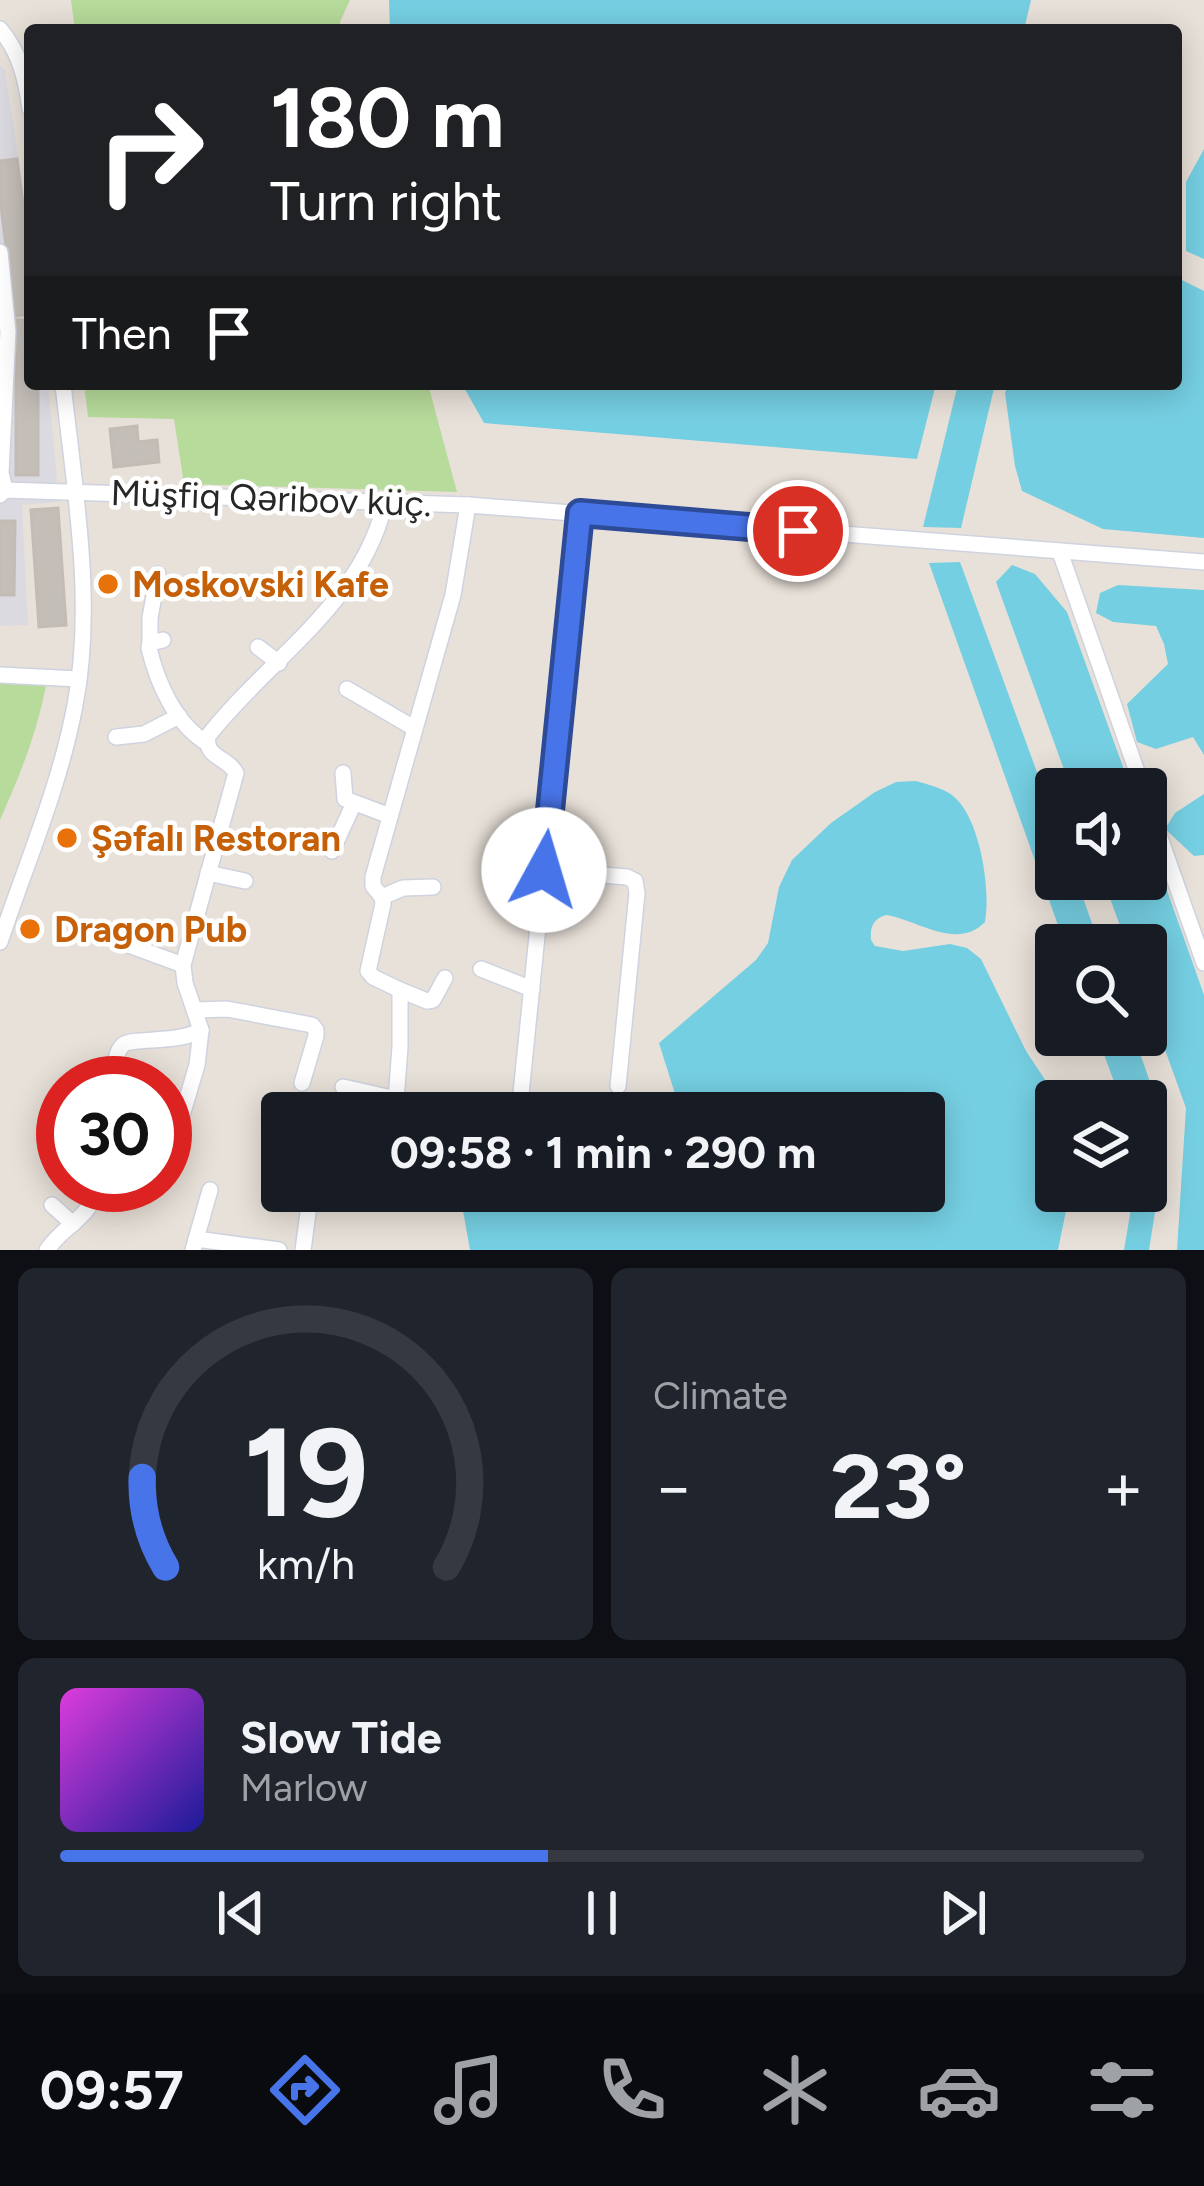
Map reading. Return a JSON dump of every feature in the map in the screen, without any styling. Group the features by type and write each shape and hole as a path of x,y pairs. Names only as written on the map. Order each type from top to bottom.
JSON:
{"street":[{"path":"0,29 21,63 24,78"},
{"path":"0,251 2,492"},
{"path":"0,942 68,734 79,679 81,575 64,390"},
{"name":"Müşfiq Qəribov küç.","path":"2,492 468,505 1204,562"},
{"path":"207,743 213,730 324,614 368,551 385,502"},
{"path":"445,978 433,1000 427,1001 368,971 383,904 373,886 374,877 453,595 468,505"},
{"path":"521,1092 580,513"},
{"path":"1060,552 1136,768"},
{"path":"158,574 149,618 157,642 150,656 167,697 188,729 236,773 182,965 201,1030 192,1082"},
{"path":"258,647 279,663"},
{"path":"0,675 79,679"},
{"path":"347,689 414,728"},
{"path":"116,737 144,734 179,716"},
{"path":"344,773 345,799 390,816"},
{"path":"332,851 354,802"},
{"path":"1167,858 1204,963"},
{"path":"544,870 635,880 618,1086"},
{"path":"208,873 245,880"},
{"path":"382,897 403,889 433,887"},
{"path":"126,944 182,965"},
{"path":"481,969 532,989"},
{"path":"396,1092 400,990"},
{"path":"195,1010 227,1009 312,1025 316,1036 302,1083"},
{"path":"117,1056 123,1044 170,1040 201,1030"},
{"path":"343,1087 357,1092"},
{"path":"210,1190 195,1245 279,1250"},
{"path":"60,1212 73,1224"},
{"path":"47,1250 87,1212"},
{"path":"303,1250 308,1212"}],"shaded area":[{"path":"0,65 5,70 24,195 24,390 49,390 59,502 22,505 28,625 0,626"}],"green space":[{"path":"71,0 350,0 340,24 74,24"},
{"path":"85,390 430,390 457,492 184,484 174,419 88,417"},
{"path":"0,683 46,685 27,754 0,820"}],"water":[{"path":"389,0 1031,0 1025,24 390,24"},
{"path":"1204,149 1204,259 1186,251 1186,182"},
{"path":"1182,280 1204,291 1204,538 1103,529 1022,491 1005,393 1182,390"},
{"path":"465,390 934,390 917,459 484,423"},
{"path":"957,390 994,390 961,528 923,527"},
{"path":"960,562 1035,768 1035,861 929,563"},
{"path":"1012,565 1035,574 1067,612 1123,768 1063,768 996,582"},
{"path":"1118,585 1204,590 1204,755 1193,737 1156,749 1137,742 1127,704 1168,664 1156,626 1113,622 1096,613 1100,593"},
{"path":"916,781 939,788 962,805 985,873 985,922 974,930 950,934 886,915 873,924 871,940 875,946 903,951 950,944 967,948 981,959 1045,1080 1035,1080 1035,1212 1066,1212 1058,1250 470,1250 463,1212 945,1212 945,1092 674,1092 659,1043 756,960 768,943 779,887 792,860 831,823 896,782"},
{"path":"1204,794 1204,855 1194,856 1167,831 1175,813"},
{"path":"1167,890 1204,995 1204,1250 1177,1250 1186,1108 1167,1055 1167,924 1119,924 1111,900 1167,900"},
{"path":"1049,900 1084,900 1092,924 1058,924"},
{"path":"1105,1056 1140,1056 1148,1080 1113,1080"},
{"path":"1130,1212 1155,1212 1149,1250 1124,1250"}],"building":[{"path":"17,159 24,212 24,315 15,316 0,198 0,161"},
{"path":"16,320 24,320 24,390 38,390 38,475 16,475"},
{"path":"137,426 138,442 157,440 159,462 114,467 110,429"},
{"path":"58,508 66,625 39,627 31,510"},
{"path":"0,521 15,521 14,595 0,595"}],"place":[{"name":"Moskovski Kafe","path":"108,584"},
{"name":"Şəfalı Restoran","path":"67,838"},
{"name":"Dragon Pub","path":"30,929"}],"route":[{"path":"544,870 580,513 798,531"}]}
